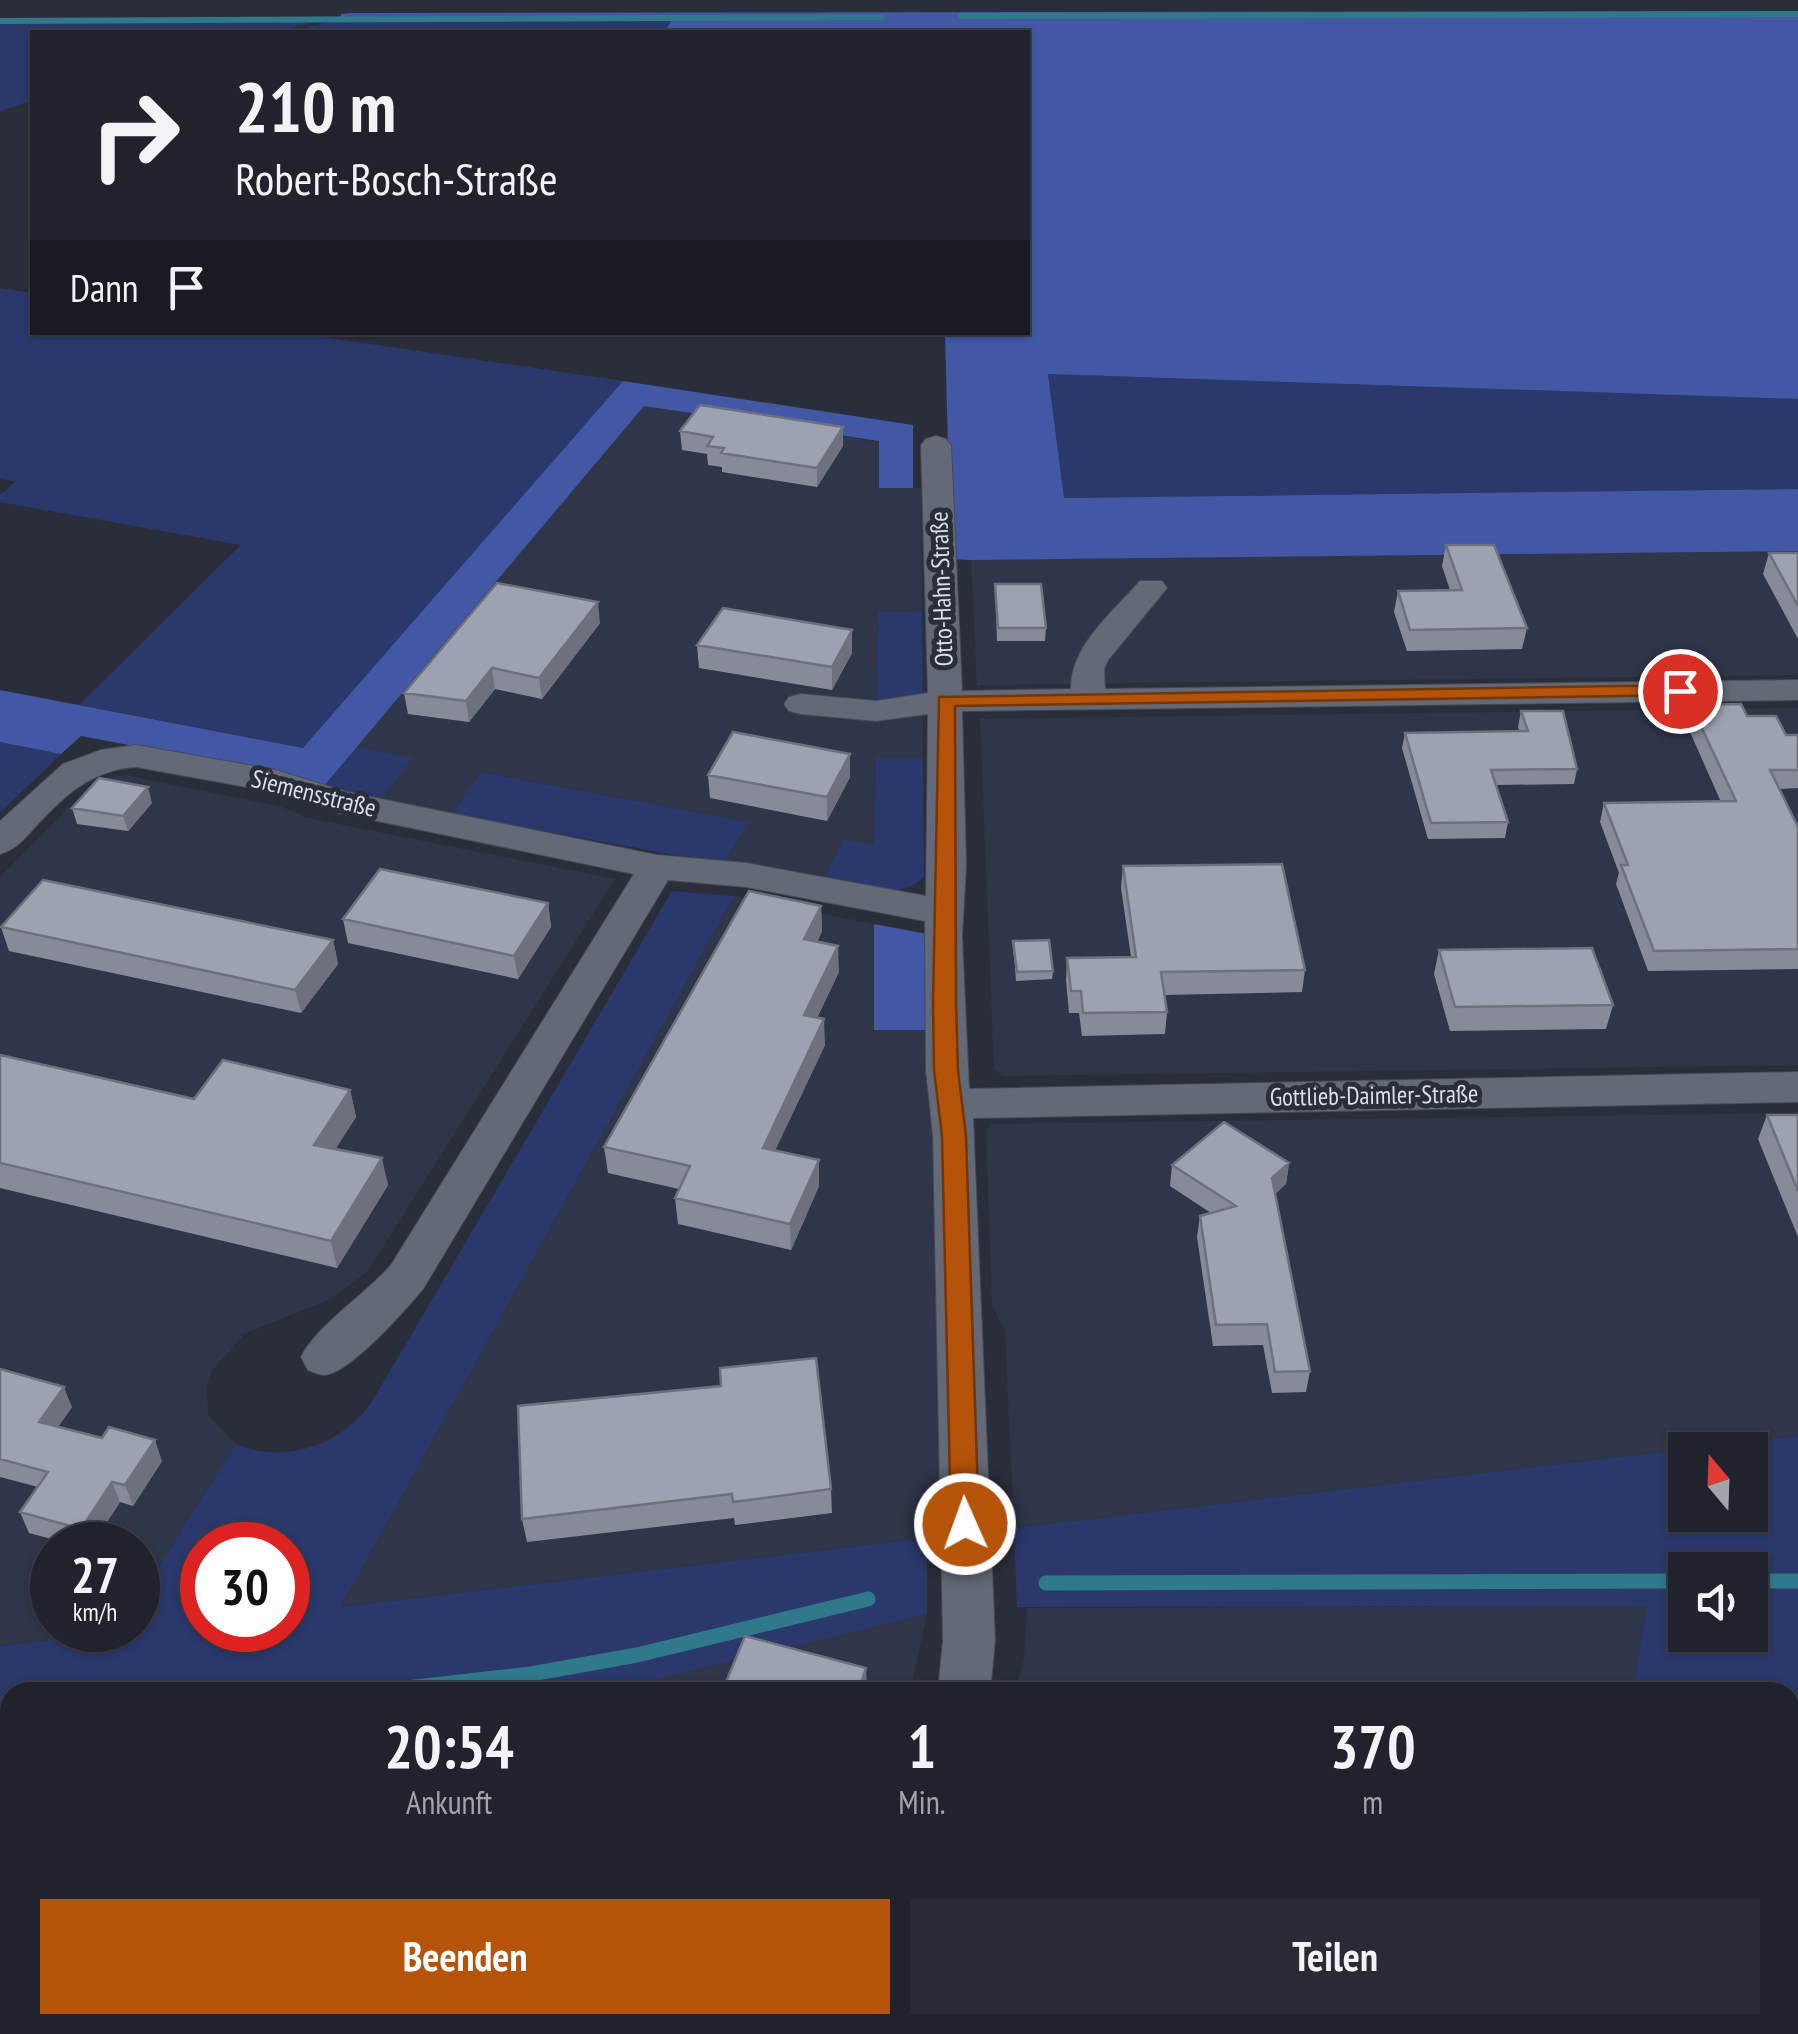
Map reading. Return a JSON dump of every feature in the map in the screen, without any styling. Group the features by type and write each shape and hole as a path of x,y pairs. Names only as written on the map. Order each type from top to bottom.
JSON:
{"street":[{"name":"Otto-Hahn-Straße","path":"936,445 946,701 946,1070 951,1104 968,1640 965,1682"},
{"path":"1088,699 1087,668 1093,657 1150,588"},
{"path":"800,704 876,712 946,701 1798,690"},
{"name":"Siemensstraße","path":"0,842 83,765 118,756 136,756 276,781 339,802 657,867 746,875 944,912"},
{"path":"324,1357 384,1304 407,1277 657,867"},
{"name":"Gottlieb-Daimler-Straße","path":"951,1104 1798,1087"}],"shaded area":[{"path":"1798,11 1798,399 1048,374 1064,498 1798,489 1798,551 951,559 945,335 1030,335 1030,30 666,30 671,21 341,19 341,14"},
{"path":"689,19 681,30 299,30 331,21"},
{"path":"319,21 283,30 30,30 30,102 0,111 0,23"},
{"path":"0,288 30,293 30,335 310,335 623,381 304,748 79,705 241,545 0,502 0,495 15,482 0,478"},
{"path":"1048,374 1798,399 1798,489 1064,498"},
{"path":"623,381 913,425 913,488 879,488 879,441 644,406 323,787 297,777 81,736 61,754 0,742 0,690 303,748"},
{"path":"645,405 879,442 879,487 921,488 922,611 878,612 876,699 923,700 923,758 876,758 874,846 823,880 724,864 747,822 483,772 452,814 381,800 356,747"},
{"path":"1798,551 1798,675 977,685 971,560"},
{"path":"922,611 923,700 876,700 878,612"},
{"path":"1798,708 1798,1065 1003,1076 994,1069 980,719"},
{"path":"0,742 61,754 0,813"},
{"path":"356,747 412,758 381,800 323,787"},
{"path":"876,758 923,758 924,877 914,885 889,891 823,880 843,840 874,845"},
{"path":"482,772 748,822 724,864 452,814"},
{"path":"125,775 282,807 308,818 615,879 367,1272 331,1299 246,1333 212,1370 206,1388 208,1415 236,1444 187,1522 180,1522 180,1533 160,1565 160,1522 30,1522 30,1643 0,1646 0,877 90,786 107,777"},
{"path":"672,891 734,896 340,1607 927,1538 927,1614 643,1682 0,1682 0,1646 30,1643 30,1652 160,1652 160,1565 180,1533 180,1652 310,1652 310,1522 187,1522 236,1444 255,1450 293,1451 312,1447 346,1429 373,1400"},
{"path":"734,896 874,924 874,1029 928,1030 945,1531 928,1531 927,1538 339,1607"},
{"path":"874,924 927,934 928,1030 874,1030"},
{"path":"1798,1113 1798,1436 1768,1440 1768,1432 1668,1432 1668,1451 1014,1528 1005,1331 992,1305 986,1130 992,1124"},
{"path":"1798,1436 1798,1682 1635,1682 1647,1606 1017,1607 1014,1528 1668,1451 1668,1532 1768,1532 1768,1440"},
{"path":"1648,1606 1635,1682 1018,1682 1024,1659 1027,1608"},
{"path":"927,1614 912,1682 640,1682"}],"building":[{"path":"700,405 843,427 817,468 721,453 724,448 707,446 713,437 680,431"},
{"path":"1446,545 1494,545 1527,628 1410,630 1398,591 1462,590"},
{"path":"1769,553 1798,553 1798,606"},
{"path":"497,583 598,602 539,678 492,668 466,701 404,693"},
{"path":"995,584 1041,584 1046,628 998,628"},
{"path":"723,608 852,630 832,667 697,645"},
{"path":"1741,704 1747,716 1776,716 1786,735 1798,735 1798,770 1770,770 1798,827 1798,949 1654,951 1621,865 1628,865 1604,803 1736,801 1691,705"},
{"path":"1521,711 1563,711 1577,769 1491,770 1508,822 1431,823 1405,733 1528,731"},
{"path":"733,732 850,754 827,797 708,775"},
{"path":"99,778 148,787 123,816 72,808"},
{"path":"1282,864 1305,970 1161,972 1167,1012 1083,1013 1081,991 1071,991 1067,958 1136,957 1123,866"},
{"path":"380,869 548,903 514,956 343,919"},
{"path":"43,880 333,940 295,990 1,927"},
{"path":"749,891 821,906 804,939 838,946 804,1015 824,1019 763,1148 819,1160 790,1224 675,1198 690,1166 604,1147"},
{"path":"1049,940 1053,971 1017,972 1013,941"},
{"path":"1592,948 1613,1005 1455,1007 1439,950"},
{"path":"0,1055 194,1099 223,1060 350,1090 314,1145 382,1158 331,1241 0,1163"},
{"path":"1767,1115 1798,1115 1798,1191"},
{"path":"1224,1122 1289,1163 1272,1178 1310,1371 1275,1372 1267,1324 1216,1325 1200,1216 1236,1206 1172,1165"},
{"path":"816,1358 831,1489 733,1502 732,1494 522,1519 518,1406 721,1386 720,1368"},
{"path":"0,1369 64,1387 39,1422 102,1438 109,1427 155,1440 125,1485 112,1482 86,1522 56,1522 20,1512 48,1472 0,1459"},
{"path":"745,1636 866,1668 861,1682 726,1682"}],"waterway":[{"path":"961,16 1798,14"},
{"path":"0,21 881,17"},
{"path":"1046,1583 1668,1581"},
{"path":"1768,1581 1798,1581"},
{"path":"460,1682 637,1655 868,1599"}],"route":[{"path":"965,1524 954,1136 947,1087 944,1003 946,701 1680,691"}]}
